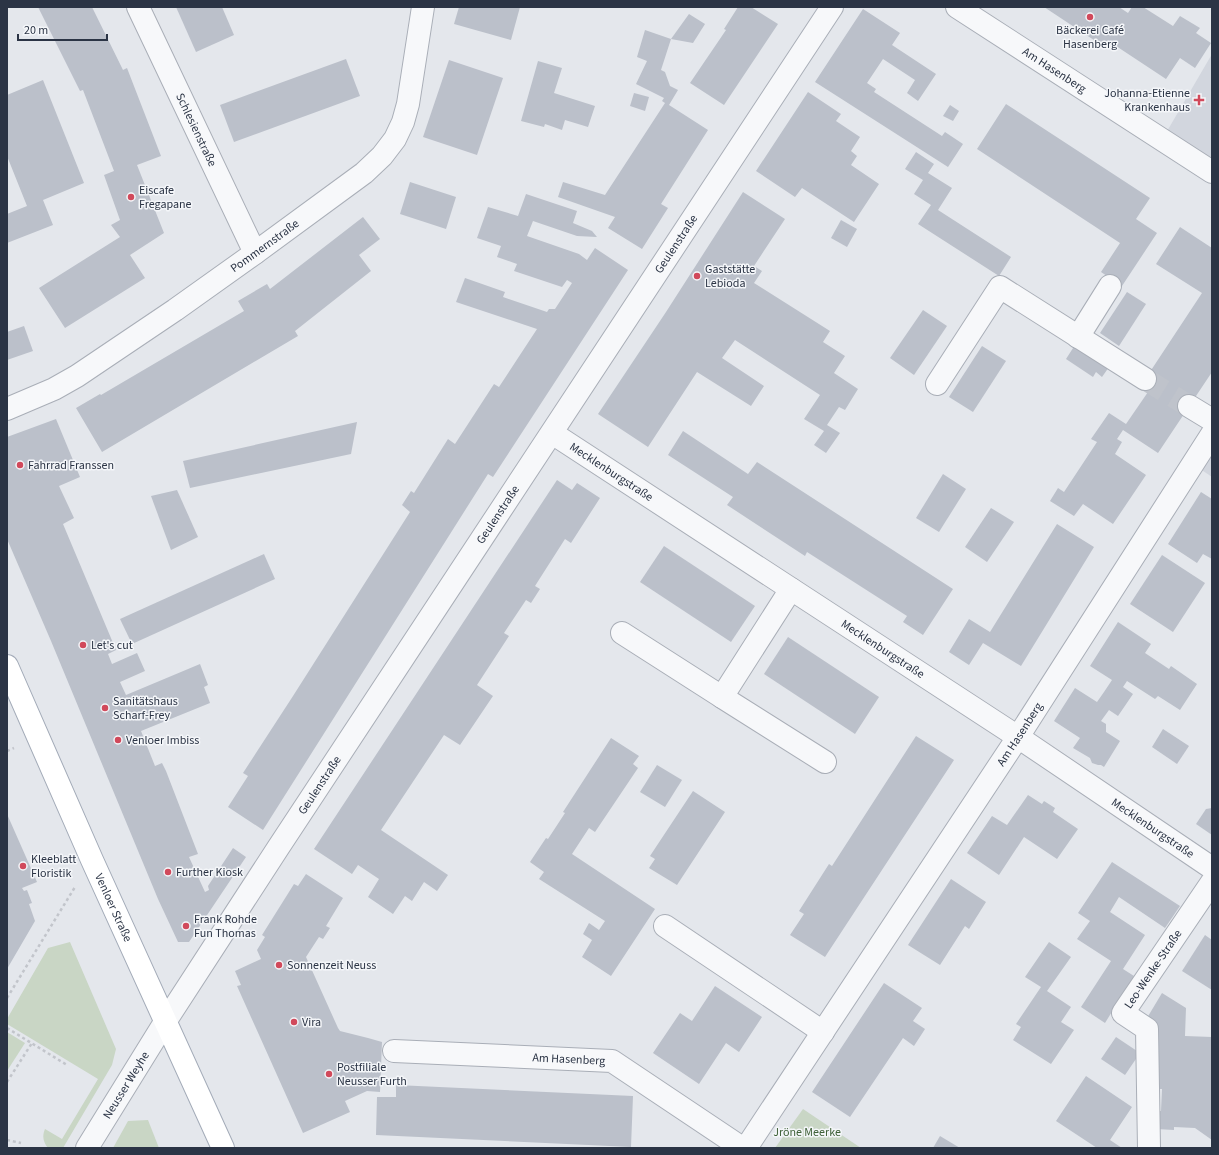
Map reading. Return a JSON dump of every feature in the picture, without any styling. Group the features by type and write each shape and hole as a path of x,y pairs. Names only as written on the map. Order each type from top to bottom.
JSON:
{"main road":[{"name":"Venloer Straße","path":"7,666 92,860 223,1148"}],"street":[{"name":"Schlesienstraße","path":"138,7 255,253"},
{"name":"Pommernstraße","path":"7,409 54,389 77,376 176,310 364,173 382,156 395,139 404,122 424,7"},
{"name":"Geulenstraße","path":"165,1022 832,7"},
{"name":"Am Hasenberg","path":"957,7 1212,172"},
{"path":"1078,337 1110,286"},
{"path":"938,384 1000,287 1146,379"},
{"path":"1189,406 1212,420"},
{"name":"Mecklenburgstraße","path":"552,433 1018,737 1212,868"},
{"name":"Am Hasenberg","path":"746,1148 1018,737 1212,434"},
{"path":"722,697 791,589"},
{"path":"622,633 825,762"},
{"name":"Leo-Wenke-Straße","path":"1149,1148 1147,1029 1123,1013 1212,882"},
{"path":"665,926 823,1032"},
{"name":"Neusser Weyhe","path":"87,1148 165,1022"},
{"name":"Am Hasenberg","path":"394,1051 612,1061 742,1148"}],"path":[{"path":"7,998 92,860"},
{"path":"7,1028 67,1065"},
{"path":"7,1082 32,1043"},
{"path":"7,1140 21,1143"}],"shaded area":[{"name":"Johanna-Etienne Krankenhaus","path":"1212,54 1212,179 1159,145"},
{"path":"1212,428 1212,477 1190,462"}],"green space":[{"path":"70,942 116,1049 112,1065 63,1148 48,1148 44,1139 45,1129 62,1139 98,1079 7,1024 7,1019 48,948"},
{"path":"7,1032 25,1043 7,1071"},
{"name":"Jröne Meerke","path":"803,1109 861,1148 775,1148"},
{"path":"148,1120 159,1148 113,1148 128,1121"}],"building":[{"path":"38,7 92,7 123,70 127,68 161,156 137,165 164,233 130,255 145,278 65,328 39,288 120,237 111,225 120,220 104,175 114,171 83,90 80,91"},
{"path":"176,7 222,7 234,35 196,52"},
{"path":"459,7 520,7 511,40 454,24"},
{"path":"738,7 751,7 778,24 724,105 690,83 726,30 724,29"},
{"path":"1044,7 1119,7 1128,13 1132,7 1143,7 1173,26 1180,16 1200,28 1196,33 1211,43 1195,68 1180,58 1166,79 1110,42 1106,48"},
{"path":"863,9 900,33 892,45 936,74 918,101 907,93 915,80 883,59 867,83 876,89 874,92 942,136 945,132 963,144 948,167 815,82"},
{"path":"689,14 705,24 693,43 671,39"},
{"path":"645,30 671,39 661,70 665,72 670,86 678,90 669,105 708,130 661,204 668,208 642,249 608,228 615,217 558,197 563,182 605,195 665,103 662,101 664,98 636,84 647,61 637,57"},
{"path":"346,59 360,96 234,142 220,105"},
{"path":"449,60 503,78 477,155 423,137"},
{"path":"538,61 562,68 554,93 595,106 588,127 565,120 562,130 545,124 544,127 521,121"},
{"path":"43,80 84,183 43,200 53,225 7,243 7,214 27,206 7,156 7,95"},
{"path":"808,92 841,114 836,121 860,137 851,151 857,156 851,165 879,184 854,222 802,188 795,197 756,171"},
{"path":"634,93 649,97 645,111 630,106"},
{"path":"1006,104 1150,198 1136,219 1157,233 1122,286 1101,272 1120,243 977,149"},
{"path":"950,105 959,111 953,121 943,116"},
{"path":"916,152 934,164 928,173 952,188 938,210 1011,257 999,276 918,224 931,205 914,194 923,180 905,169"},
{"path":"410,182 456,197 446,229 400,214"},
{"path":"743,192 785,219 754,266 762,271 754,283 830,331 823,342 845,356 834,373 858,389 845,410 839,407 827,425 840,433 826,453 814,445 824,431 804,419 820,395 735,340 722,358 764,386 751,406 697,372 648,447 598,414"},
{"path":"526,194 577,211 573,223 592,231 597,237 577,236 533,221 527,236 579,254 587,260 595,248 628,270 493,477 488,474 263,830 228,807 248,776 243,773 410,512 402,505 411,491 414,493 448,439 455,444 494,384 499,387 537,329 456,302 465,278 505,292 503,297 547,312 549,309 555,309 572,283 567,280 562,287 514,271 517,264 497,257 501,246 477,238 488,207 518,216"},
{"path":"363,217 380,239 359,255 371,271 295,331 298,336 102,452 76,408 100,394 101,395 244,311 238,301 267,284 270,289"},
{"path":"841,220 857,229 847,247 831,238"},
{"path":"1180,227 1212,248 1212,372 1158,453 1123,430 1117,439 1122,442 1115,454 1146,475 1113,524 1083,504 1074,516 1050,501 1058,488 1064,492 1097,442 1091,439 1109,413 1126,424 1148,392 1140,387 1202,293 1156,264"},
{"path":"1127,292 1146,304 1119,346 1100,333"},
{"path":"923,310 947,326 914,375 890,358"},
{"path":"24,326 33,351 7,360 7,332"},
{"path":"1075,345 1109,367 1102,377 1096,372 1093,377 1066,359"},
{"path":"982,346 1006,361 973,412 949,397"},
{"path":"56,419 80,477 59,486 74,518 63,524 116,650 108,654 112,664 137,653 145,671 120,682 126,695 200,664 208,685 204,687 210,703 141,731 155,766 162,763 166,771 198,854 189,857 205,892 209,890 208,886 233,848 246,857 189,942 178,942 158,899 7,539 7,437"},
{"path":"357,422 351,454 190,488 183,461"},
{"path":"683,431 748,474 757,462 953,589 923,635 903,622 907,616 807,552 805,556 727,505 733,497 668,455"},
{"path":"943,474 966,489 939,532 916,518"},
{"path":"557,480 572,490 577,483 600,498 571,543 565,539 535,586 540,589 531,603 526,600 504,633 509,636 477,685 493,696 460,745 444,735 381,830 448,875 437,891 424,882 412,901 405,896 393,914 368,897 379,879 358,865 352,874 314,849"},
{"path":"177,490 198,537 171,550 151,496"},
{"path":"1201,492 1212,499 1212,559 1203,554 1197,563 1168,544"},
{"path":"991,508 1014,522 987,562 965,547"},
{"path":"1057,524 1094,547 1021,666 983,643 969,665 949,652 969,619 990,632"},
{"path":"664,546 755,606 731,642 640,582"},
{"path":"264,554 275,579 132,644 120,619"},
{"path":"1162,555 1205,583 1173,632 1130,604"},
{"path":"1118,622 1151,644 1145,653 1169,669 1171,666 1197,684 1180,710 1158,696 1155,699 1127,681 1123,687 1133,694 1118,716 1109,710 1101,721 1106,724 1106,732 1120,741 1104,767 1092,763 1090,758 1073,748 1080,738 1054,721 1075,688 1097,702 1112,680 1090,666"},
{"path":"788,637 879,697 855,734 764,674"},
{"path":"1163,729 1189,746 1177,764 1152,747"},
{"path":"916,736 954,760 825,957 790,935 804,914 799,911 829,864 832,866"},
{"path":"611,738 639,756 633,764 638,768 595,832 589,828 572,854 655,909 611,976 582,957 592,940 583,934 589,923 599,930 605,921 539,879 544,872 530,862 546,838 548,839 565,813 563,812"},
{"path":"657,765 682,780 665,807 640,792"},
{"path":"693,791 725,812 677,885 649,868 655,859 650,856"},
{"path":"1028,795 1042,804 1044,801 1055,808 1053,812 1078,829 1057,859 1024,837 999,875 967,853 992,816 1007,825"},
{"path":"1212,808 1212,835 1196,824 1206,809"},
{"path":"7,814 37,882 22,888 24,891 27,890 32,903 29,904 35,921 7,969"},
{"path":"1112,862 1180,906 1165,928 1119,897 1110,912 1145,935 1123,969 1134,976 1105,1023 1081,1007 1111,961 1077,939 1090,921 1078,913"},
{"path":"306,874 343,898 326,926 330,928 323,939 319,937 306,957 338,1028 340,1031 382,1042 380,1092 367,1091 345,1101 350,1112 303,1133 237,986 241,985 235,971 261,959 257,950 265,937 262,935 294,884 298,886"},
{"path":"951,879 986,902 969,929 965,926 940,965 908,945"},
{"path":"1205,935 1212,940 1212,990 1182,971"},
{"path":"1049,942 1071,957 1047,991 1071,1007 1061,1022 1074,1030 1051,1064 1013,1040 1021,1027 1016,1024 1041,987 1025,977"},
{"path":"884,983 922,1008 913,1021 925,1029 914,1046 903,1038 850,1117 812,1092"},
{"path":"715,986 762,1017 739,1052 726,1043 699,1084 653,1053 680,1013 692,1021"},
{"path":"1162,993 1186,1008 1185,1036 1212,1037 1212,1140 1195,1128 1174,1127 1174,1130 1156,1129 1157,1111 1161,1111 1162,1089 1157,1089 1159,1035 1156,1035 1147,1018"},
{"path":"1116,1037 1140,1053 1125,1075 1101,1059"},
{"path":"1086,1076 1132,1107 1110,1140 1122,1148 1097,1148 1056,1121"},
{"path":"396,1085 633,1096 631,1147 376,1135 377,1097 396,1097"},
{"path":"940,1136 960,1148 933,1148"}],"tunnel":[{"path":"1145,379 1189,406"}],"place":[{"name":"Bäckerei Café Hasenberg","path":"1090,17"},
{"name":"Johanna-Etienne Krankenhaus","path":"1199,100"},
{"name":"Eiscafe Fregapane","path":"131,197"},
{"name":"Gaststätte Lebioda","path":"697,276"},
{"name":"Fahrrad Franssen","path":"20,465"},
{"name":"Let's cut","path":"83,645"},
{"name":"Sanitätshaus Scharf-Frey","path":"105,708"},
{"name":"Venloer Imbiss","path":"118,740"},
{"name":"Kleeblatt Floristik","path":"23,866"},
{"name":"Further Kiosk","path":"168,872"},
{"name":"Frank Rohde Fun Thomas","path":"186,926"},
{"name":"Sonnenzeit Neuss","path":"279,965"},
{"name":"Vira","path":"294,1022"},
{"name":"Postfiliale Neusser Furth","path":"329,1074"}]}
